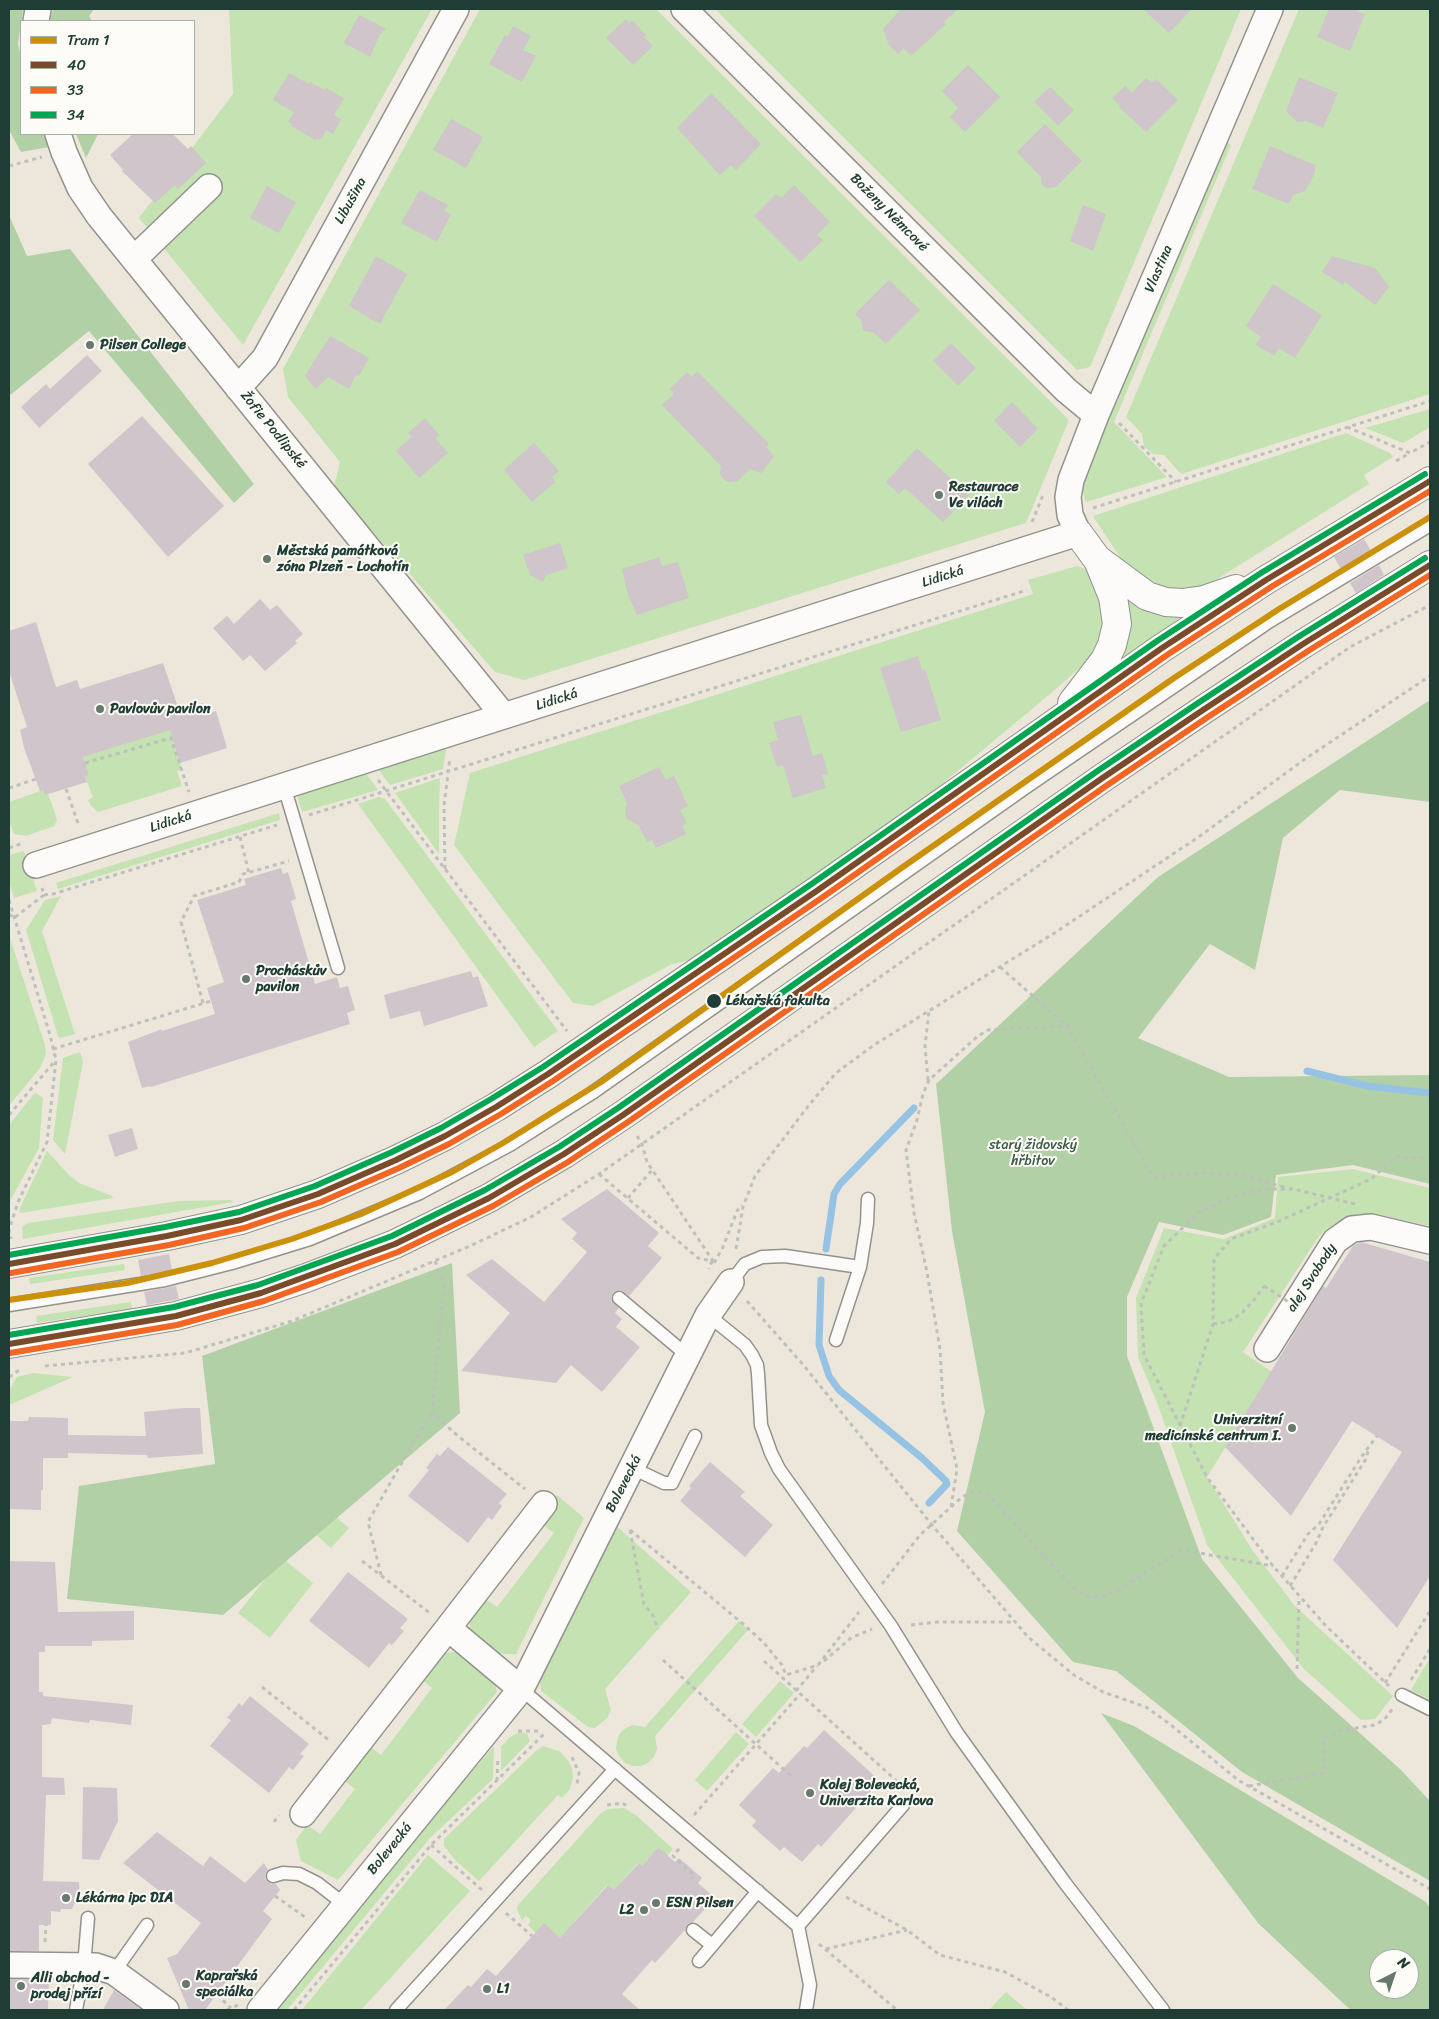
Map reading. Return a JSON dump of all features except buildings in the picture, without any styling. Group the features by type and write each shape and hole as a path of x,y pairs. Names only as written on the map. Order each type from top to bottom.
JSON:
{"main road":[{"path":"9,1264 166,1236 241,1220 318,1194 396,1160 444,1136 496,1107 810,896 1162,648 1266,580 1430,481"},
{"path":"1057,722 1105,660 1112,645 1117,624 1113,597 1097,559 1074,524"},
{"path":"1097,559 1148,596 1166,602 1182,603 1204,600 1266,580"},
{"path":"15,1342 176,1316 261,1293 316,1275 396,1244 490,1198 607,1126 1203,710 1303,644 1430,565"}],"street":[{"name":"Libušina","path":"238,388 265,358 456,9"},
{"name":"Boženy Němcové","path":"684,9 1066,390 1096,415"},
{"name":"Vlastina","path":"1074,524 1068,497 1071,480 1096,415 1270,9"},
{"name":"Žofie Podlipské","path":"61,143 80,188 99,216 504,716"},
{"path":"134,259 210,187"},
{"name":"Lidická","path":"36,865 504,716 1074,524"},
{"name":"alej Svobody","path":"1267,1349 1335,1241 1352,1229 1371,1227 1430,1241"},
{"name":"Bolevecká","path":"250,2007 344,1904 521,1690 708,1315 731,1282"},
{"path":"303,1814 544,1504"},
{"path":"448,1628 521,1690"},
{"path":"9,1965 96,1966 114,1972 166,2010"}],"lane":[{"path":"9,1305 165,1280 232,1263 310,1239 420,1193 510,1145 592,1093 1029,785 1270,621 1430,525"},
{"path":"284,786 338,968"},
{"path":"836,1340 860,1267 867,1223 868,1199"},
{"path":"731,1282 745,1264 762,1256 785,1256 860,1267"},
{"path":"619,1298 688,1356"},
{"path":"708,1315 745,1345 752,1355 758,1374 761,1424 771,1453 779,1468 892,1626 963,1741 1065,1883 1162,2010"},
{"path":"627,1477 672,1483 695,1436"},
{"path":"521,1690 798,1926 810,1985 806,2010"},
{"path":"1402,1695 1430,1710"},
{"path":"396,2010 615,1769"},
{"path":"798,1926 903,1805"},
{"path":"273,1876 283,1873 298,1874 317,1883 344,1904"},
{"path":"699,1961 758,1891"},
{"path":"76,2010 84,1966 88,1918"},
{"path":"114,1972 147,1925"},
{"path":"693,1930 712,1945"}],"path":[{"path":"9,166 61,143"},
{"path":"1074,524 1176,482 1430,400"},
{"path":"1122,414 1118,423 1176,482"},
{"path":"1346,427 1410,453"},
{"path":"1396,461 1430,442"},
{"path":"1030,526 1045,491"},
{"path":"14,918 44,895 53,894 240,837 1027,590"},
{"path":"1430,605 1350,648 642,1144 647,1162 713,1262 805,1366 932,1525 1028,1637 1074,1676 1103,1692 1146,1707 1238,1780 1430,1889"},
{"path":"731,1282 745,1202 755,1176 836,1073 874,1045 1000,967 1200,836 1305,759 1430,676"},
{"path":"445,868 444,805 452,733"},
{"path":"85,763 171,738 189,792"},
{"path":"363,760 564,1026 580,1051"},
{"path":"9,788 36,779"},
{"path":"66,789 79,826"},
{"path":"240,837 249,873"},
{"path":"203,1003 181,922 194,896 239,882 243,874 305,856"},
{"path":"36,865 44,895"},
{"path":"9,900 56,1060 47,1142 18,1202 9,1230"},
{"path":"9,914 14,918"},
{"path":"1000,967 1067,1026 1154,1177 1203,1173 1245,1176 1359,1204"},
{"path":"53,1048 211,1001"},
{"path":"928,1080 925,1046 929,1011"},
{"path":"951,1508 957,1469 943,1403 940,1350 927,1272 914,1213 906,1150 917,1120 922,1094 928,1080 978,1036 988,1030 1067,1026"},
{"path":"9,1115 56,1060"},
{"path":"1180,1426 1213,1324 1214,1259 1232,1239 1331,1198 1371,1179 1396,1157 1430,1158"},
{"path":"628,1198 652,1170"},
{"path":"599,1174 698,1258 713,1262"},
{"path":"1293,1189 1249,1192 1224,1200 1198,1214 1164,1246 1142,1304 1144,1355 1207,1477 1273,1566 1325,1625 1385,1683 1402,1695"},
{"path":"713,1262 723,1247 737,1211 745,1202"},
{"path":"381,1575 368,1522 432,1413 444,1284 436,1261"},
{"path":"1213,1324 1227,1322 1241,1314 1264,1286 1298,1308"},
{"path":"432,1413 544,1504"},
{"path":"1282,1576 1308,1534 1319,1524 1362,1456 1377,1436"},
{"path":"1290,1586 1316,1543 1323,1527 1366,1459 1369,1449"},
{"path":"627,1477 630,1530 644,1604 653,1616 658,1629"},
{"path":"932,1525 962,1497 975,1491 982,1493 990,1497 1074,1590 1088,1597 1102,1596 1118,1590 1182,1550 1273,1566"},
{"path":"630,1530 742,1623 782,1664 786,1675 818,1665"},
{"path":"362,1561 448,1628"},
{"path":"1297,1669 1299,1597"},
{"path":"1385,1683 1430,1612"},
{"path":"796,1691 818,1665 851,1638 868,1629 937,1622 1014,1622"},
{"path":"1420,1666 1430,1649"},
{"path":"663,1660 792,1776"},
{"path":"764,1661 900,1784 895,1790"},
{"path":"262,1687 348,1756"},
{"path":"684,1827 800,1694"},
{"path":"1248,1786 1324,1772 1324,1739 1339,1731 1374,1724 1388,1716"},
{"path":"514,1732 536,1730 552,1737"},
{"path":"294,2010 431,1845 546,1733"},
{"path":"497,1781 498,1748"},
{"path":"569,1752 580,1773 576,1790"},
{"path":"602,1808 609,1804 622,1803 632,1808"},
{"path":"673,1843 686,1856"},
{"path":"431,1845 470,1879"},
{"path":"679,1849 673,1856 694,1875 692,1878"},
{"path":"830,1889 907,1930 940,1955 1005,1972 1052,1997 1068,2010"},
{"path":"275,1896 310,1920"},
{"path":"45,1943 46,1925"},
{"path":"798,1926 897,2010"},
{"path":"523,1929 532,1936"},
{"path":"826,1950 907,1930"},
{"path":"217,1995 229,2009 250,2007"}],"green space":[{"path":"9,9 23,9 18,44 20,52 20,135 45,135 49,147 21,152 9,130"},
{"path":"53,9 94,9 89,16 91,20 50,20"},
{"path":"229,9 432,9 243,345 139,218 233,94"},
{"path":"480,9 656,9 1069,420 1026,523 524,680 495,672 334,487 340,462 288,397 283,369"},
{"path":"715,9 1241,9 1090,367 1077,370"},
{"path":"1299,9 1430,9 1430,394 1181,474 1164,455 1153,454 1144,446 1142,434 1126,417"},
{"path":"76,135 98,135 86,158"},
{"path":"1226,142 1231,145 1114,422 1167,477 1086,502 1083,492 1084,477"},
{"path":"9,215 27,256 70,249 254,484 234,503 89,331 9,396"},
{"path":"1430,409 1430,427 1403,443 1365,428"},
{"path":"1346,433 1390,453 1393,457 1364,475 1369,484 1198,591 1165,592 1125,565 1093,516"},
{"path":"1077,566 1091,571 1100,579 1108,629 1091,658 906,814 789,893 697,959 672,964 593,1006 573,1003 454,845 470,773 1033,594 1028,580"},
{"path":"1130,600 1178,615 1179,619 1124,657 1122,656 1127,608"},
{"name":"starý židovský hřbitov","path":"1430,700 1430,802 1340,790 1283,838 1255,970 1210,944 1138,1038 1229,1077 1430,1075 1430,1184 1353,1165 1276,1175 1271,1217 1223,1235 1159,1222 1127,1297 1127,1356 1202,1559 1298,1678 1400,1769 1430,1801 1430,1881 1242,1772 1116,1671 1073,1662 957,1531 985,1412 952,1231 936,1084 1158,877"},
{"path":"171,729 182,769 177,771 182,786 98,812 91,806 88,800 93,797 85,777 89,775 83,757"},
{"path":"447,743 443,769 390,785 376,766"},
{"path":"363,769 378,790 302,812 298,798 300,792"},
{"path":"440,778 439,812 439,854 395,793"},
{"path":"43,790 45,795 48,794 55,813 57,820 54,826 26,836 14,834 9,821 9,802"},
{"path":"379,797 385,799 558,1031 534,1047 358,804"},
{"path":"279,813 280,820 58,889 56,883"},
{"path":"24,851 37,891 14,898 9,881 9,855"},
{"path":"61,896 42,931 75,1034 60,1038 26,930 45,900"},
{"path":"9,935 45,1045 46,1054 40,1068 9,1106"},
{"path":"80,1052 83,1062 65,1154 53,1140 63,1058"},
{"path":"36,1093 43,1098 39,1148 9,1203 9,1125"},
{"path":"47,1151 79,1183 113,1198 21,1213 19,1210"},
{"path":"1353,1169 1430,1188 1430,1226 1377,1214 1357,1215 1339,1221 1326,1229 1317,1239 1243,1352 1272,1372 1207,1477 1253,1551 1295,1606 1393,1696 1375,1719 1361,1720 1304,1669 1207,1545 1158,1405 1138,1357 1136,1298 1164,1228 1224,1239 1275,1218 1278,1177"},
{"path":"231,1200 233,1202 23,1239 22,1227 28,1223 179,1201"},
{"path":"452,1263 460,1413 223,1615 67,1599 79,1486 215,1464 202,1356"},
{"path":"124,1264 125,1270 30,1284 29,1278"},
{"path":"131,1302 132,1309 37,1323 36,1316"},
{"path":"33,1373 73,1377 9,1405 9,1391 17,1377"},
{"path":"557,1495 584,1518 516,1654 493,1652 470,1631 469,1615 482,1597 497,1607 554,1533 539,1522"},
{"path":"331,1513 349,1528 331,1548 313,1532"},
{"path":"613,1523 691,1592 605,1689 611,1710 608,1717 595,1728 588,1727 541,1691 540,1679"},
{"path":"282,1558 313,1583 270,1638 238,1613"},
{"path":"739,1621 748,1630 655,1736 657,1749 654,1757 648,1763 641,1766 632,1766 624,1762 616,1749 620,1733 633,1725 645,1727"},
{"path":"454,1652 464,1655 495,1683 497,1692 338,1880 301,1861 296,1840 307,1825 320,1834 355,1789 342,1779 368,1745 381,1755 432,1688 421,1679 443,1653"},
{"path":"1430,1658 1430,1700 1411,1690"},
{"path":"780,1681 794,1693 756,1737 742,1724"},
{"path":"1101,1713 1134,1726 1426,1902 1430,1908 1430,2010 1351,2010 1258,1923"},
{"path":"519,1732 527,1733 530,1741 501,1771 501,1747 509,1738"},
{"path":"736,1732 749,1744 707,1791 695,1780"},
{"path":"494,1746 493,1779 430,1838 287,2010 274,2010 414,1839"},
{"path":"543,1746 559,1751 567,1759 572,1768 573,1777 570,1789 562,1798 558,1795 479,1881 456,1861 444,1846 444,1839"},
{"path":"624,1808 637,1816 673,1849 667,1856 658,1847 642,1866 638,1863 621,1882 622,1897 607,1885 574,1922 587,1935 574,1951 536,1933 528,1925 531,1920 526,1916 522,1921 517,1909 518,1905 601,1813 608,1809"},
{"path":"428,1855 470,1891 361,2010 302,2010"},
{"path":"1006,1992 1027,2010 989,2010"}],"waterway":[{"path":"1307,1071 1367,1086 1430,1093"},
{"path":"826,1249 834,1194 840,1184 914,1108"},
{"path":"821,1280 819,1345 829,1376 839,1390 922,1458 946,1481 947,1484 929,1503"}],"tram line":[{"name":"1","path":"9,1300 127,1283 212,1263 292,1239 361,1214 452,1172 503,1143 601,1082 900,869 1174,678 1279,609 1430,517"}],"transit line":[{"name":"34","path":"9,1255 239,1212 315,1186 441,1128 543,1067 813,883 1157,641 1261,573 1425,474"},
{"name":"40","path":"9,1264 167,1236 241,1220 318,1194 445,1136 548,1074 818,890 1162,648 1266,580 1430,481"},
{"name":"33","path":"11,1273 169,1245 244,1228 321,1202 449,1144 553,1081 823,897 1167,655 1271,587 1430,491"},
{"name":"34","path":"9,1335 174,1307 258,1285 392,1236 485,1190 559,1147 618,1108 1096,772 1198,703 1298,637 1425,558"},
{"name":"40","path":"9,1344 176,1316 261,1293 395,1244 489,1198 564,1154 623,1115 1101,779 1203,710 1303,644 1430,565"},
{"name":"33","path":"10,1353 177,1325 264,1301 398,1252 493,1206 568,1162 628,1122 1106,786 1208,717 1308,651 1430,575"}],"place":[{"name":"Pilsen College","path":"90,345"},
{"name":"Restaurace Ve vilách","path":"939,495"},
{"name":"Městská památková zóna Plzeň - Lochotín","path":"267,559"},
{"name":"Pavlovův pavilon","path":"100,709"},
{"name":"Procháskův pavilon","path":"246,979"},
{"name":"Lékařská fakulta","path":"714,1001"},
{"name":"Univerzitní medicínské centrum I.","path":"1292,1428"},
{"name":"Kolej Bolevecká, Univerzita Karlova","path":"810,1793"},
{"name":"Lékárna ipc DIA","path":"66,1898"},
{"name":"ESN Pilsen","path":"656,1903"},
{"name":"L2","path":"644,1910"},
{"name":"Kaprařská speciálka","path":"186,1984"},
{"name":"Alli obchod - prodej přízí","path":"21,1986"},
{"name":"L1","path":"487,1989"}]}
